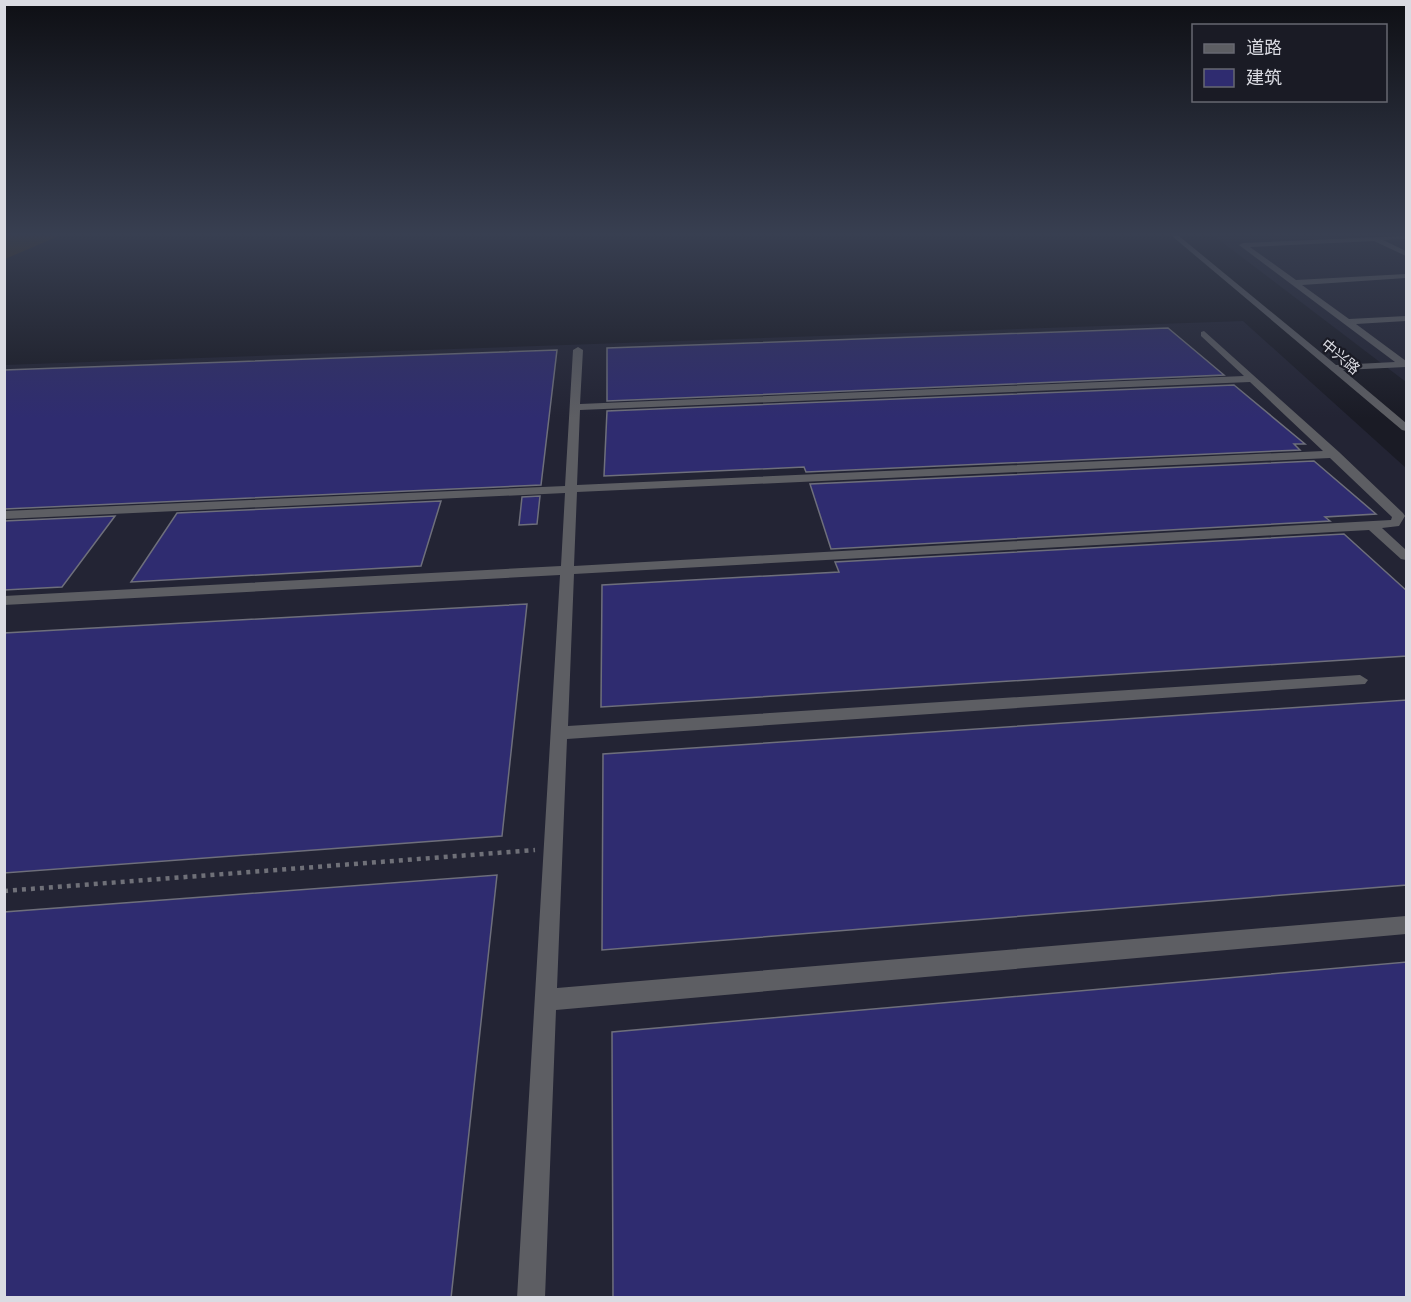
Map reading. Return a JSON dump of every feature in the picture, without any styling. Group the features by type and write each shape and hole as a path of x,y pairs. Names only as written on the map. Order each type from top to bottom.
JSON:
{"street":[{"name":"中兴路","path":"1249,297 1407,428"},
{"path":"1313,297 1405,364"},
{"path":"1347,322 1407,318"},
{"path":"4,601 1395,523 1399,516 1204,334"},
{"path":"531,1298 578,351"},
{"path":"1335,368 1405,364"},
{"path":"575,407 1253,379"},
{"path":"4,515 1335,454"},
{"path":"1372,526 1407,556"},
{"path":"559,733 1360,680"},
{"path":"546,1000 1407,925"}],"path":[{"path":"4,891 553,849"}],"shaded area":[{"path":"1294,297 1406,297 1406,382"},
{"path":"1243,321 1406,468 1406,1297 5,1297 4,365"}],"building":[{"path":"1168,328 1224,375 607,401 607,348"},
{"path":"557,350 541,485 4,509 4,370"},
{"path":"1234,385 1305,444 1294,444 1300,450 806,472 804,467 604,476 607,411"},
{"path":"1314,461 1376,514 1325,517 1330,521 831,549 810,484"},
{"path":"540,496 537,524 519,525 522,497"},
{"path":"441,501 421,566 131,582 177,513"},
{"path":"115,516 62,587 4,590 4,521"},
{"path":"1344,534 1407,591 1407,656 601,707 602,585 839,572 835,562"},
{"path":"527,604 502,836 4,873 4,633"},
{"path":"1407,700 1407,885 602,950 603,754"},
{"path":"497,875 451,1298 4,1298 4,912"},
{"path":"1407,962 1407,1298 613,1298 612,1032"}]}
